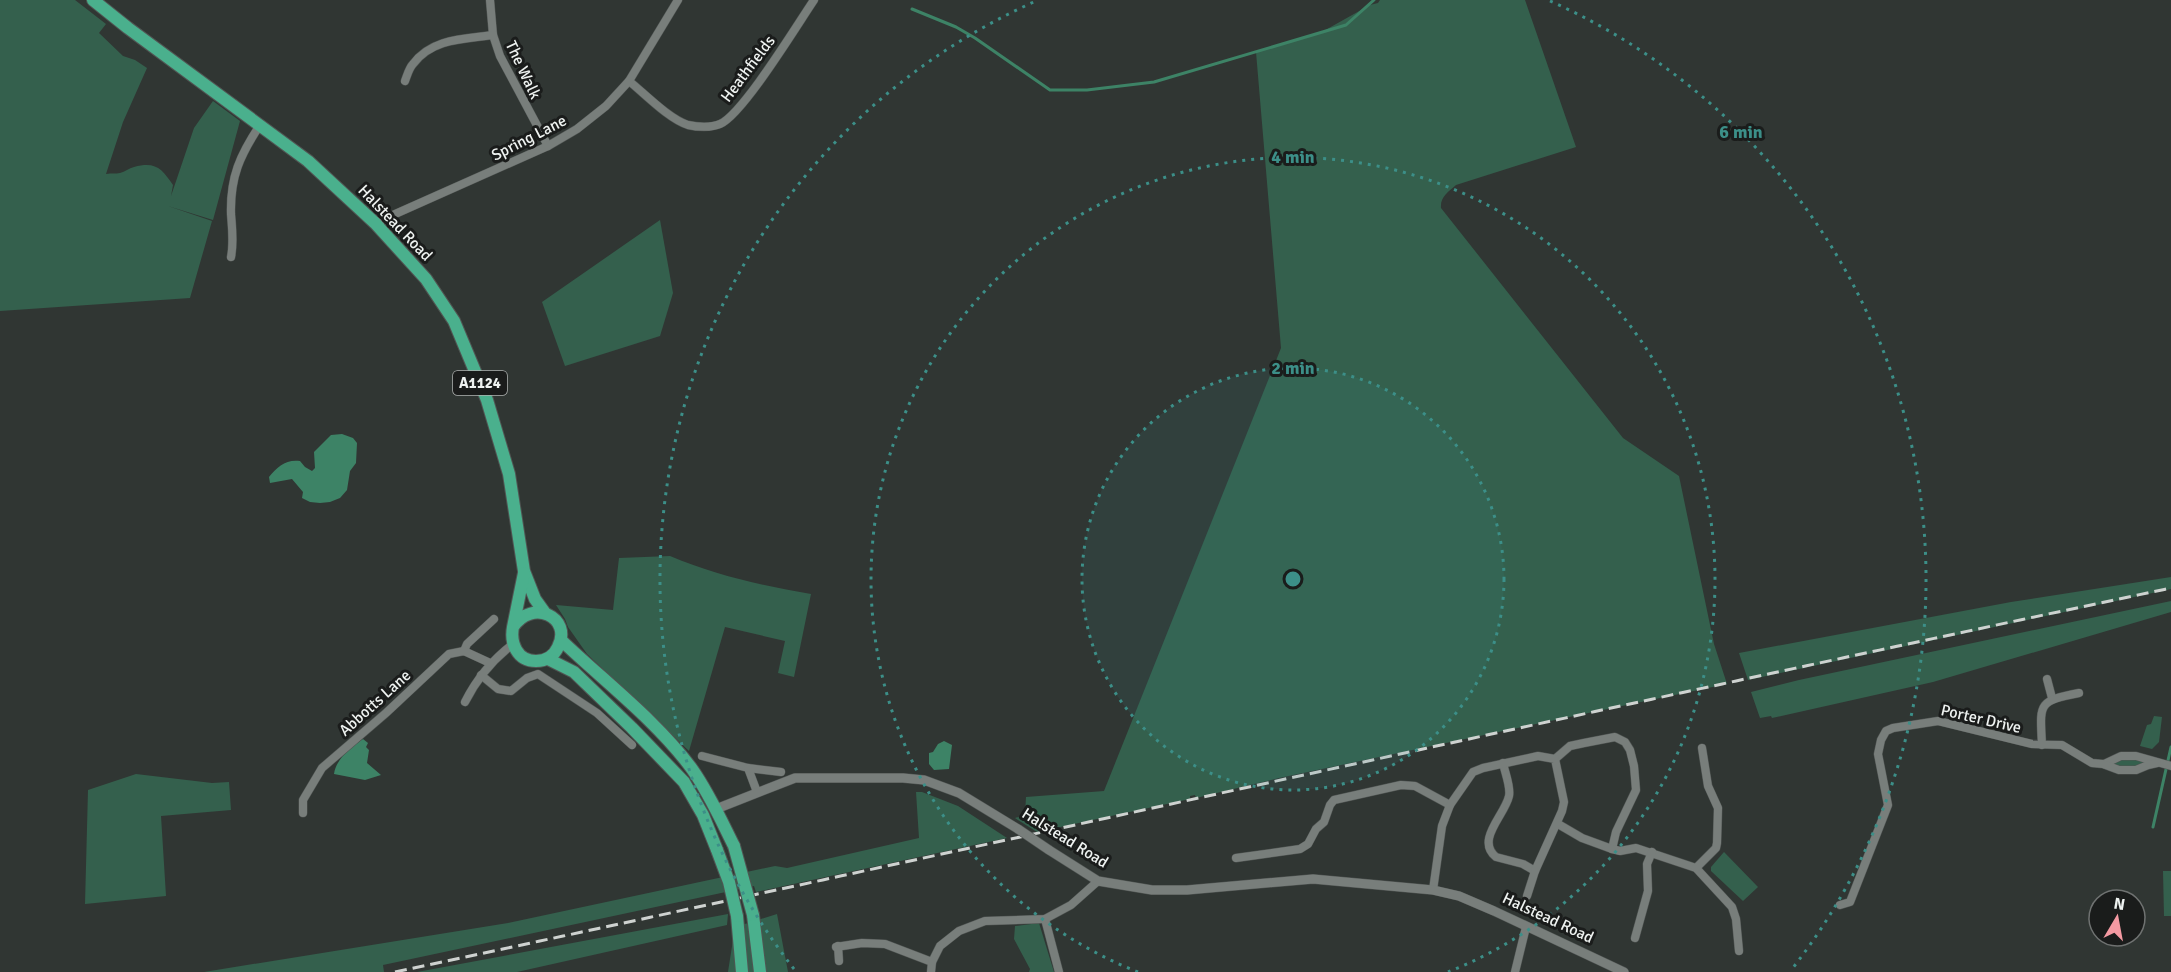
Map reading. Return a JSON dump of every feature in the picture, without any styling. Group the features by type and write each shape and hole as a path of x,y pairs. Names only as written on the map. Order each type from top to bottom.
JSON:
{"main road":[{"name":"Halstead Road","path":"93,0 308,161 375,223 426,279 454,321 487,400 509,474 525,572 534,599 545,613"},
{"name":"Halstead Road","path":"513,627 525,572"},
{"path":"742,972 737,916 729,882 703,815 684,782 574,672 548,659 531,661 523,657 513,644 513,627 528,613 536,611 554,618 559,625 562,641 645,717 692,769 716,809 734,846 753,915 760,972"},
{"path":"548,659 555,653 562,641"}],"street":[{"name":"The Walk","path":"490,0 493,36 500,56 548,146"},
{"name":"Spring Lane","path":"375,223 548,146 592,118 629,81 678,0"},
{"name":"Heathfields","path":"629,81 662,109 686,124 702,127 721,124 745,100 814,0"},
{"path":"405,81 412,64 429,49 446,41 493,36"},
{"path":"231,257 233,176 260,125"},
{"path":"490,663 464,651 466,644 494,619"},
{"path":"465,702 490,663 513,644"},
{"name":"Abbotts Lane","path":"303,813 303,800 322,768 386,713 449,654 464,651"},
{"path":"481,675 498,689 511,691 527,678 538,674 597,713 632,745"},
{"path":"2048,679 2052,698"},
{"path":"2042,745 2042,711 2046,703 2052,698 2079,693"},
{"name":"Porter Drive","path":"1840,905 1851,906 1888,805 1878,754 1886,731 1938,721 2032,744 2062,745 2092,763 2120,770 2136,770 2148,765 2159,764"},
{"path":"1433,890 1442,826 1450,805 1473,772 1538,756 1554,759 1570,746 1615,737 1625,742 1630,750 1636,790 1616,832 1612,849"},
{"path":"1696,868 1716,848 1719,808 1708,786 1702,748"},
{"path":"702,756 748,768 782,772"},
{"name":"Porter Drive","path":"2103,764 2121,756 2136,756 2171,766"},
{"path":"1527,896 1535,870 1558,824 1564,802 1554,759"},
{"path":"1503,763 1509,793 1508,801 1489,838 1489,848 1496,857 1523,864 1535,870"},
{"path":"748,768 757,792"},
{"name":"Halstead Road","path":"716,809 795,778 924,780 959,792 1098,881 1133,888 1168,891 1304,879 1433,890 1459,896 1624,972"},
{"path":"1236,858 1300,849 1308,844 1316,829 1324,822 1334,800 1401,785 1415,786 1450,805"},
{"path":"1558,824 1582,838 1612,849 1620,851 1636,848 1696,868 1732,907 1736,919 1739,951"},
{"path":"1635,938 1648,891 1647,864 1652,852"},
{"path":"931,972 932,962 940,946 959,931 984,921 1045,919 1071,905 1098,881"},
{"path":"1045,919 1059,972"},
{"path":"1515,972 1526,927"},
{"path":"839,961 837,947 862,943 885,944 932,962"}],"shaded area":[{"path":"0,0 75,0 106,24 99,33 123,56 147,68 123,122 106,174 120,173 142,165 153,166 162,171 173,185 171,196 194,128 213,101 240,121 213,220 168,206 212,221 190,298 0,311"},
{"path":"1380,0 1525,0 1576,147 1456,185 1443,198 1441,208 1623,438 1679,476 1714,644 1727,684 1279,778 1196,798 1195,795 1190,796 1190,799 1037,832 1015,818 1025,815 1026,797 1104,791 1281,348 1256,52 1320,33"},
{"path":"660,220 673,293 660,336 565,366 542,302"},
{"path":"342,434 353,438 357,443 356,463 350,471 347,490 340,498 330,502 310,502 302,498 303,492 292,479 270,483 269,477 272,473 282,464 290,461 300,461 312,471 315,468 314,452 331,435"},
{"path":"670,556 739,579 811,594 794,677 778,673 785,641 725,627 689,751 587,654 556,605 613,610 619,558"},
{"path":"2171,577 2171,589 1748,680 1739,653 2011,602"},
{"path":"2171,601 2171,612 1933,682 1772,718 1771,716 1760,718 1751,692 1799,680"},
{"path":"2154,716 2162,717 2159,742 2152,749 2140,746 2147,725 2151,724"},
{"path":"363,739 368,743 367,763 381,775 365,780 334,774 341,758"},
{"path":"944,741 952,745 949,769 934,770 929,764 929,753"},
{"path":"2123,758 2136,758 2145,763 2129,768 2113,764"},
{"path":"136,774 212,783 229,782 231,810 161,816 166,896 85,904 88,790"},
{"path":"916,792 922,792 958,806 1007,838 756,892 754,886 383,965 384,972 204,972 508,923 775,866 787,868 919,838"},
{"path":"1724,852 1758,887 1743,901 1711,871 1711,867"},
{"path":"2163,871 2171,871 2171,916 2164,916"},
{"path":"728,914 727,925 517,972 417,972"},
{"path":"777,914 788,972 728,972 735,927"},
{"path":"1039,923 1054,972 1029,972 1030,969 1014,939 1015,926"}],"waterway":[{"path":"912,9 956,27 975,38 1050,90 1087,90 1154,82 1346,25 1374,0"},
{"path":"2153,827 2171,747"}],"railway":[{"path":"395,972 2171,588"}]}
